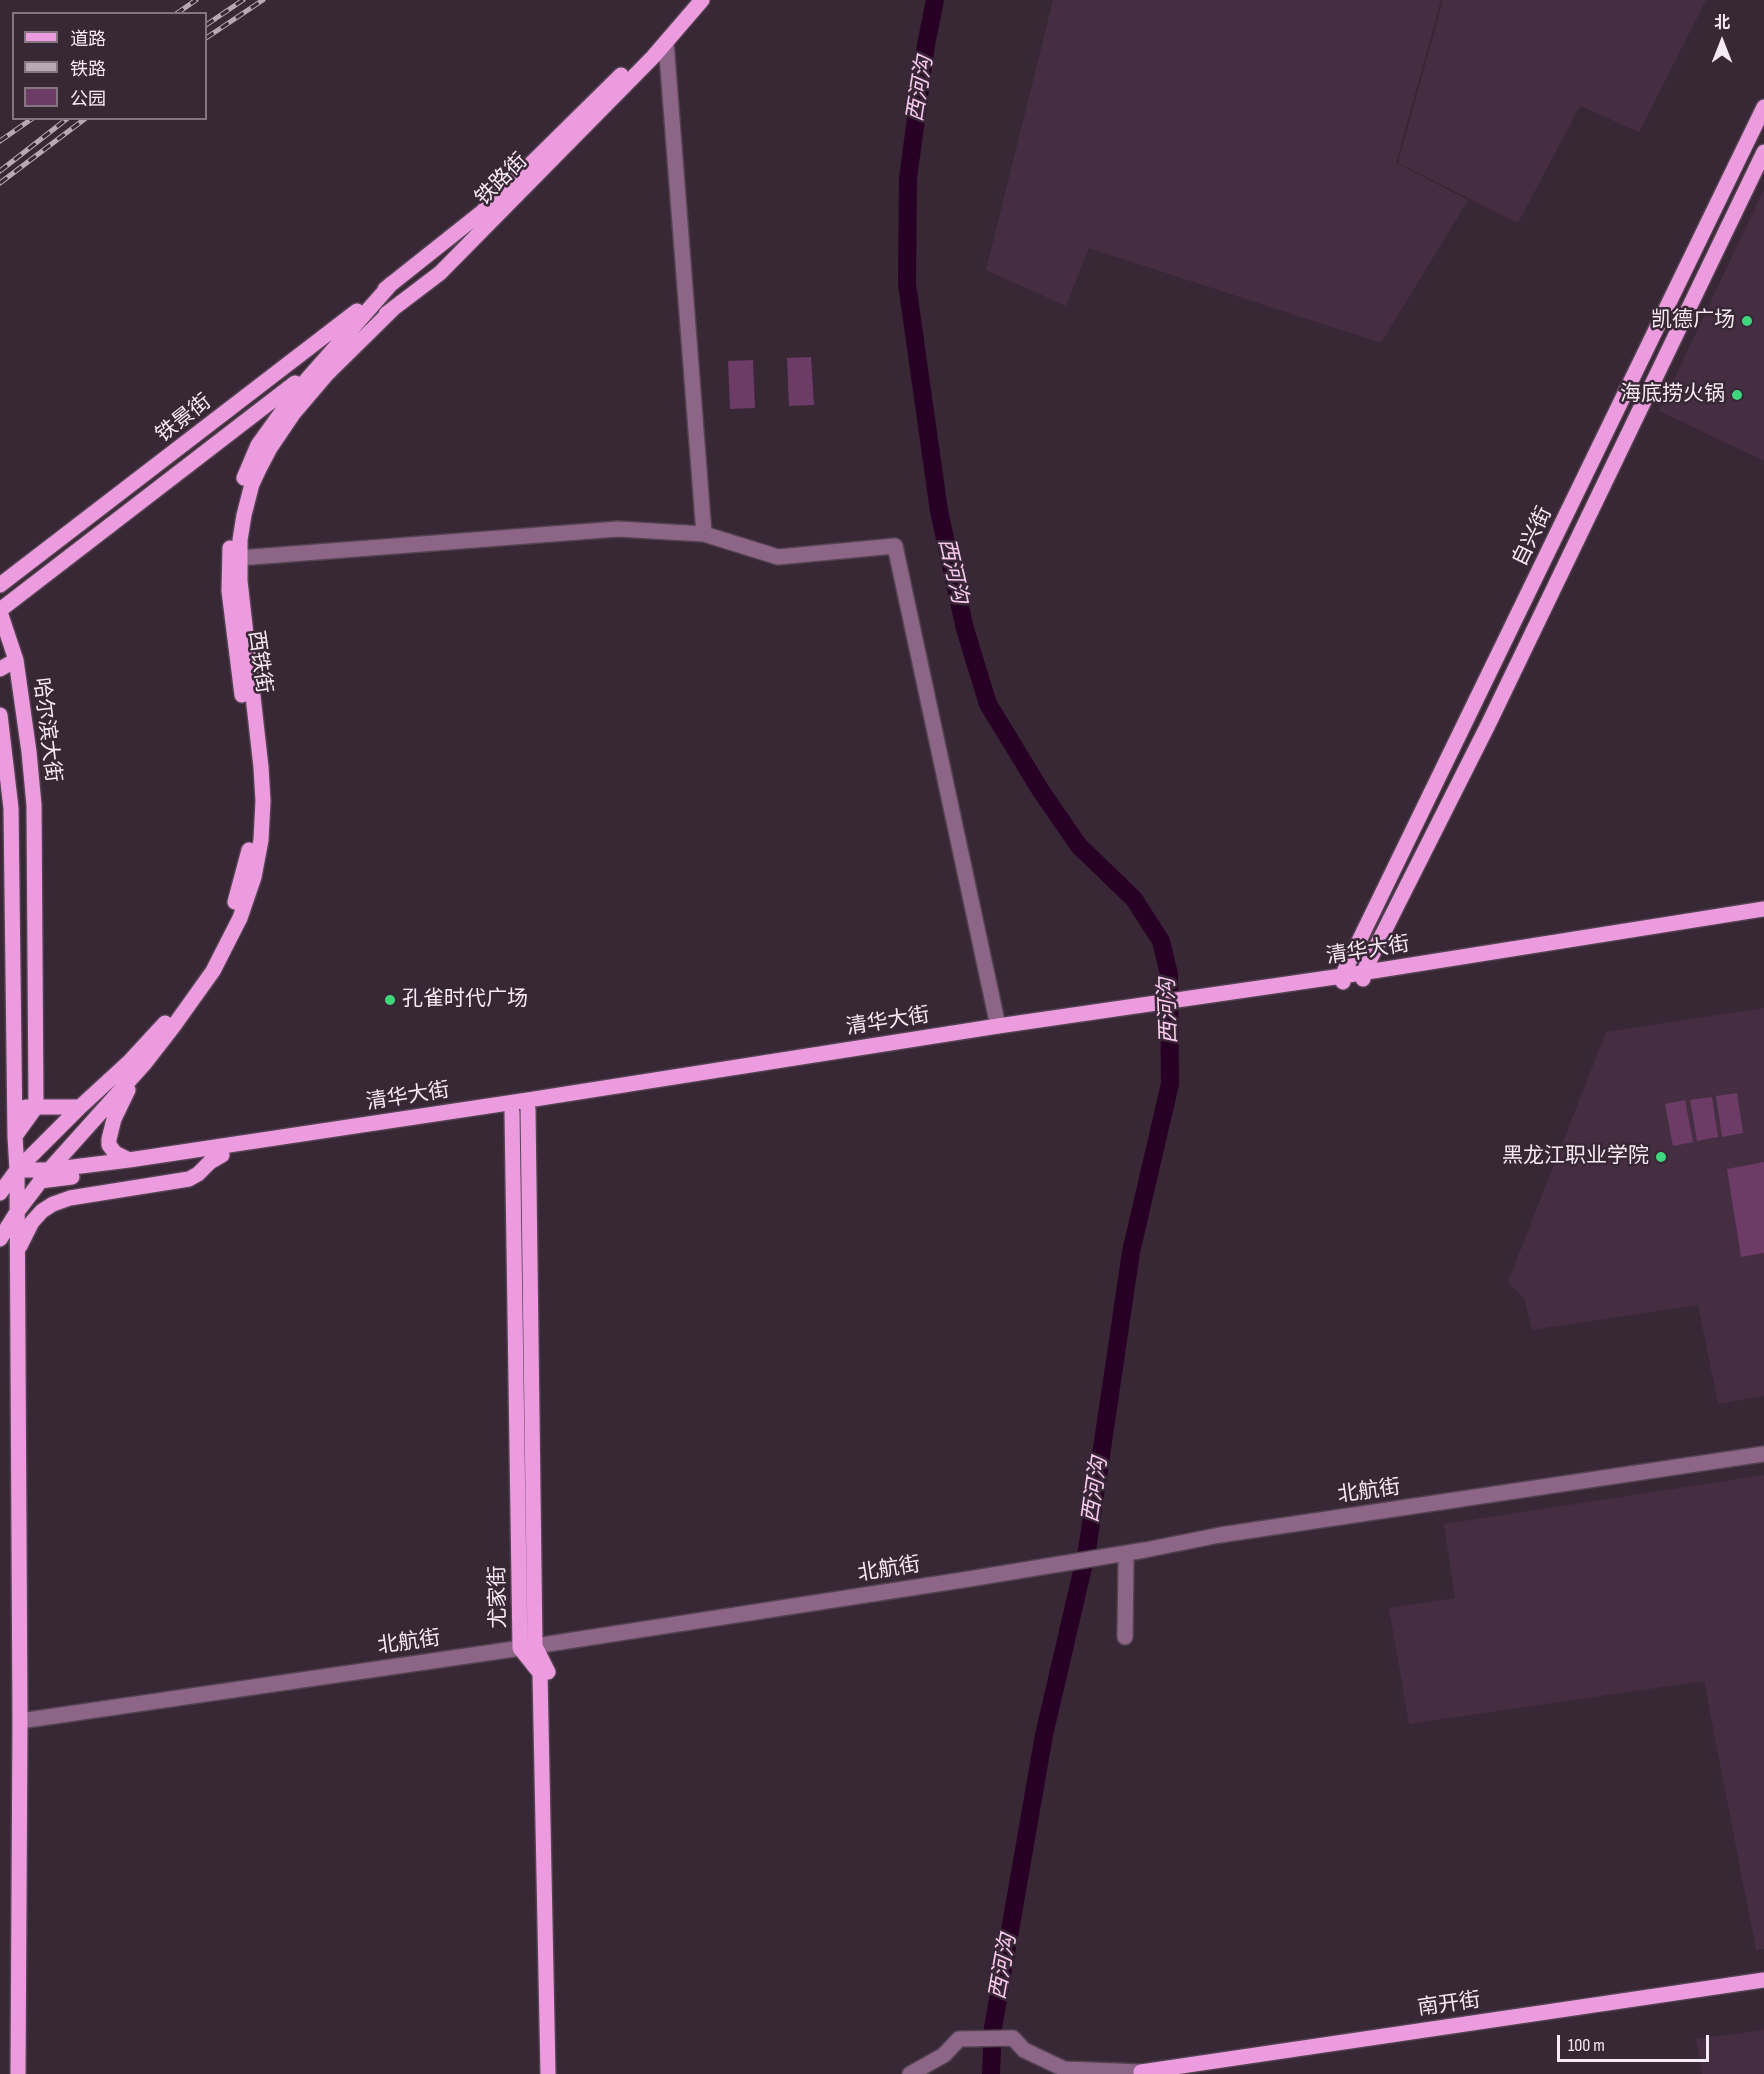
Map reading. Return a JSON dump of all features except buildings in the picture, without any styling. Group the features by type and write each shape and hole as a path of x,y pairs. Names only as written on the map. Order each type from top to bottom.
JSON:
{"main road":[{"name":"铁路街","path":"392,284 482,212 664,32 690,0"},
{"name":"铁路街","path":"314,369 440,273 666,42 702,0"},
{"name":"自兴街","path":"1343,981 1764,107"},
{"name":"自兴街","path":"1363,978 1488,725 1764,152"},
{"name":"西铁街","path":"137,1066 200,973 226,923 241,884 250,845 254,808 250,750 229,591 232,525 244,479 258,445 283,408 314,369 392,284"},
{"name":"铁景街","path":"0,585 392,284"},
{"name":"西铁街","path":"137,1066 173,1027 213,970 240,918 254,877 262,820 262,782 242,610 239,558 241,528 252,484 270,447 293,414 327,374 394,308"},
{"name":"铁景街","path":"0,611 314,369"},
{"name":"哈尔滨大街","path":"0,611 16,660 34,805 36,1107"},
{"path":"0,669 16,660"},
{"path":"0,715 11,808 17,1170 20,1721 18,2074"},
{"name":"清华大街","path":"1363,978 1764,909"},
{"name":"清华大街","path":"17,1170 44,1176 222,1155 528,1110 1076,1019 1764,919"},
{"name":"清华大街","path":"44,1176 129,1160 998,1026 1076,1019"},
{"path":"0,1193 17,1170 80,1107 137,1066"},
{"path":"129,1160 115,1153 109,1145 109,1139 114,1119 137,1066"},
{"path":"0,1239 44,1176 137,1066"},
{"path":"16,1107 80,1107"},
{"path":"15,1136 36,1107"},
{"name":"尤家街","path":"528,1110 528,1647 548,1670 557,2074"},
{"name":"尤家街","path":"512,1112 528,1647 540,1673 548,2074"},
{"path":"17,1257 28,1227 42,1211 53,1204 70,1198 189,1179 222,1155"},
{"name":"南开街","path":"1141,2072 1764,1980"}],"street":[{"path":"666,42 704,534"},
{"path":"239,558 618,529 704,534 778,557 895,546 998,1026"},
{"name":"北航街","path":"20,1721 528,1647 976,1578 1220,1535 1764,1454"},
{"path":"1125,1637 1126,1562"},
{"path":"909,2074 944,2055 960,2039 1013,2038 1024,2050 1064,2069 1141,2072"}],"shaded area":[{"path":"1053,0 1441,0 1396,163 1468,200 1381,343 1089,248 1066,306 986,270"},
{"path":"1443,0 1706,0 1639,132 1580,106 1518,223 1398,163"},
{"path":"1764,189 1764,461 1659,411"},
{"name":"黑龙江职业学院","path":"1764,1008 1764,1396 1718,1404 1698,1305 1532,1330 1524,1298 1508,1282 1606,1032"},
{"path":"1764,1475 1764,1949 1756,1950 1704,1681 1409,1724 1389,1608 1455,1598 1444,1524"},
{"path":"1764,2030 1764,2074 1702,2074 1696,2039"}],"green space":[{"path":"811,357 814,405 789,406 787,358"},
{"path":"753,360 755,408 730,409 728,361"},
{"path":"1737,1093 1743,1133 1722,1137 1716,1096"},
{"path":"1712,1097 1718,1137 1697,1141 1690,1100"},
{"path":"1685,1100 1693,1142 1673,1146 1665,1104"},
{"path":"1764,1162 1764,1253 1741,1257 1727,1169"}],"waterway":[{"name":"西河沟","path":"935,0 926,45 908,178 907,284 939,511 965,629 988,704 1041,791 1079,846 1134,899 1161,941 1169,974 1170,1084 1131,1252 1087,1550 1044,1735 993,2028 991,2074"}],"railway":[{"path":"179,12 196,0"},
{"path":"207,24 243,0"},
{"path":"207,37 263,0"},
{"path":"0,141 30,120"},
{"path":"0,171 65,120"},
{"path":"0,183 83,120"}],"place":[{"name":"凯德广场","path":"1747,321"},
{"name":"海底捞火锅","path":"1737,395"},
{"name":"孔雀时代广场","path":"390,1000"},
{"name":"黑龙江职业学院","path":"1661,1157"}]}
